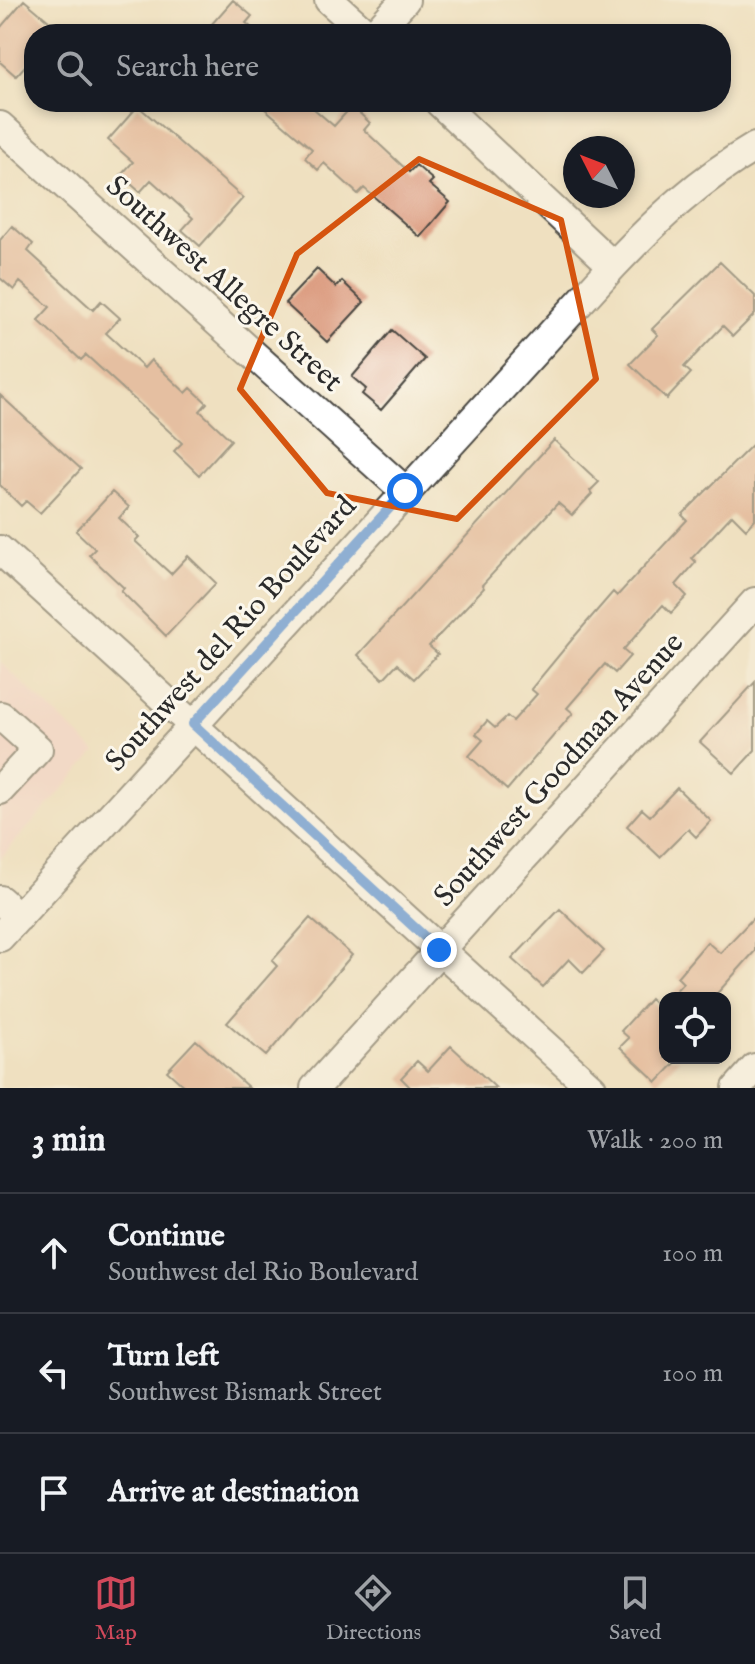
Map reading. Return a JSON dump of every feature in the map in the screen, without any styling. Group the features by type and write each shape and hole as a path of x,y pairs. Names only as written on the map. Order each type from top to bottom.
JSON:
{"street":[{"path":"329,0 356,24"},
{"path":"383,24 405,0"},
{"path":"450,112 613,266"},
{"name":"Southwest Allegre Street","path":"0,126 405,491"},
{"name":"Southwest del Rio Boulevard","path":"6,918 193,724 666,211 695,186 755,147"},
{"path":"0,550 592,1088"},
{"name":"Southwest Goodman Avenue","path":"315,1088 755,602"},
{"path":"0,718 38,749 0,790"},
{"path":"737,1088 755,1068"}],"highlighted area":[{"path":"419,159 561,220 596,379 457,519 327,493 240,389 297,254"}],"shaded area":[{"path":"0,662 96,752 0,859"}],"building":[{"path":"24,0 52,24 24,24 24,67 16,76 0,62 0,28"},
{"path":"233,0 252,16 247,24 212,24"},
{"path":"133,112 145,112 243,198 200,246 182,230 193,218 151,180 140,192 121,175 133,162 108,140"},
{"path":"269,112 318,112 334,126 347,112 358,112 370,123 364,130 409,172 416,165 433,180 429,184 450,202 420,237 364,188 358,194 324,163 318,170 305,158 312,149"},
{"path":"12,226 33,244 28,251 93,310 101,301 120,318 106,333 144,368 151,360 186,393 191,388 207,403 200,411 231,440 199,475 174,451 182,443 86,355 81,360 38,320 50,307 20,282 14,290 0,278 0,240"},
{"path":"720,262 755,296 755,314 733,336 723,326 684,367 691,373 667,399 630,364 658,335 652,329"},
{"path":"317,269 336,287 342,281 364,302 327,342 285,303"},
{"path":"392,330 425,359 381,410 362,394 366,389 352,377"},
{"path":"0,395 81,469 40,513 26,501 21,506 0,485"},
{"path":"554,440 599,482 590,491 592,494 572,515 558,503 429,646 438,654 414,679 397,664 383,679 358,655"},
{"path":"755,442 755,519 746,529 732,515 692,558 696,562 676,585 687,596 671,613 663,605 623,650 630,656 615,673 605,664 567,708 573,713 507,790 469,756 483,740 476,734 487,721 495,728 507,716 513,721 537,694 531,689 613,592 617,596 687,520 682,515"},
{"path":"112,492 129,507 119,518 139,537 135,541 171,574 188,556 216,583 166,636 121,591 124,588 89,555 95,549 76,531"},
{"path":"755,682 755,750 734,773 700,742"},
{"path":"677,788 711,821 696,837 688,829 660,857 627,826 642,809 650,816"},
{"path":"560,909 604,951 583,973 569,959 543,987 512,959"},
{"path":"755,916 755,951 718,992 675,992 683,983 677,977 707,942 720,953"},
{"path":"310,918 352,955 266,1056 227,1023 277,966 272,961"},
{"path":"650,999 659,1007 659,1064 674,1064 657,1082 620,1047 629,1038 621,1031"},
{"path":"196,1040 249,1088 186,1088 167,1071"},
{"path":"451,1046 496,1088 411,1088 401,1078 417,1061 428,1071"}],"route":[{"path":"405,491 193,724 439,950"}]}
